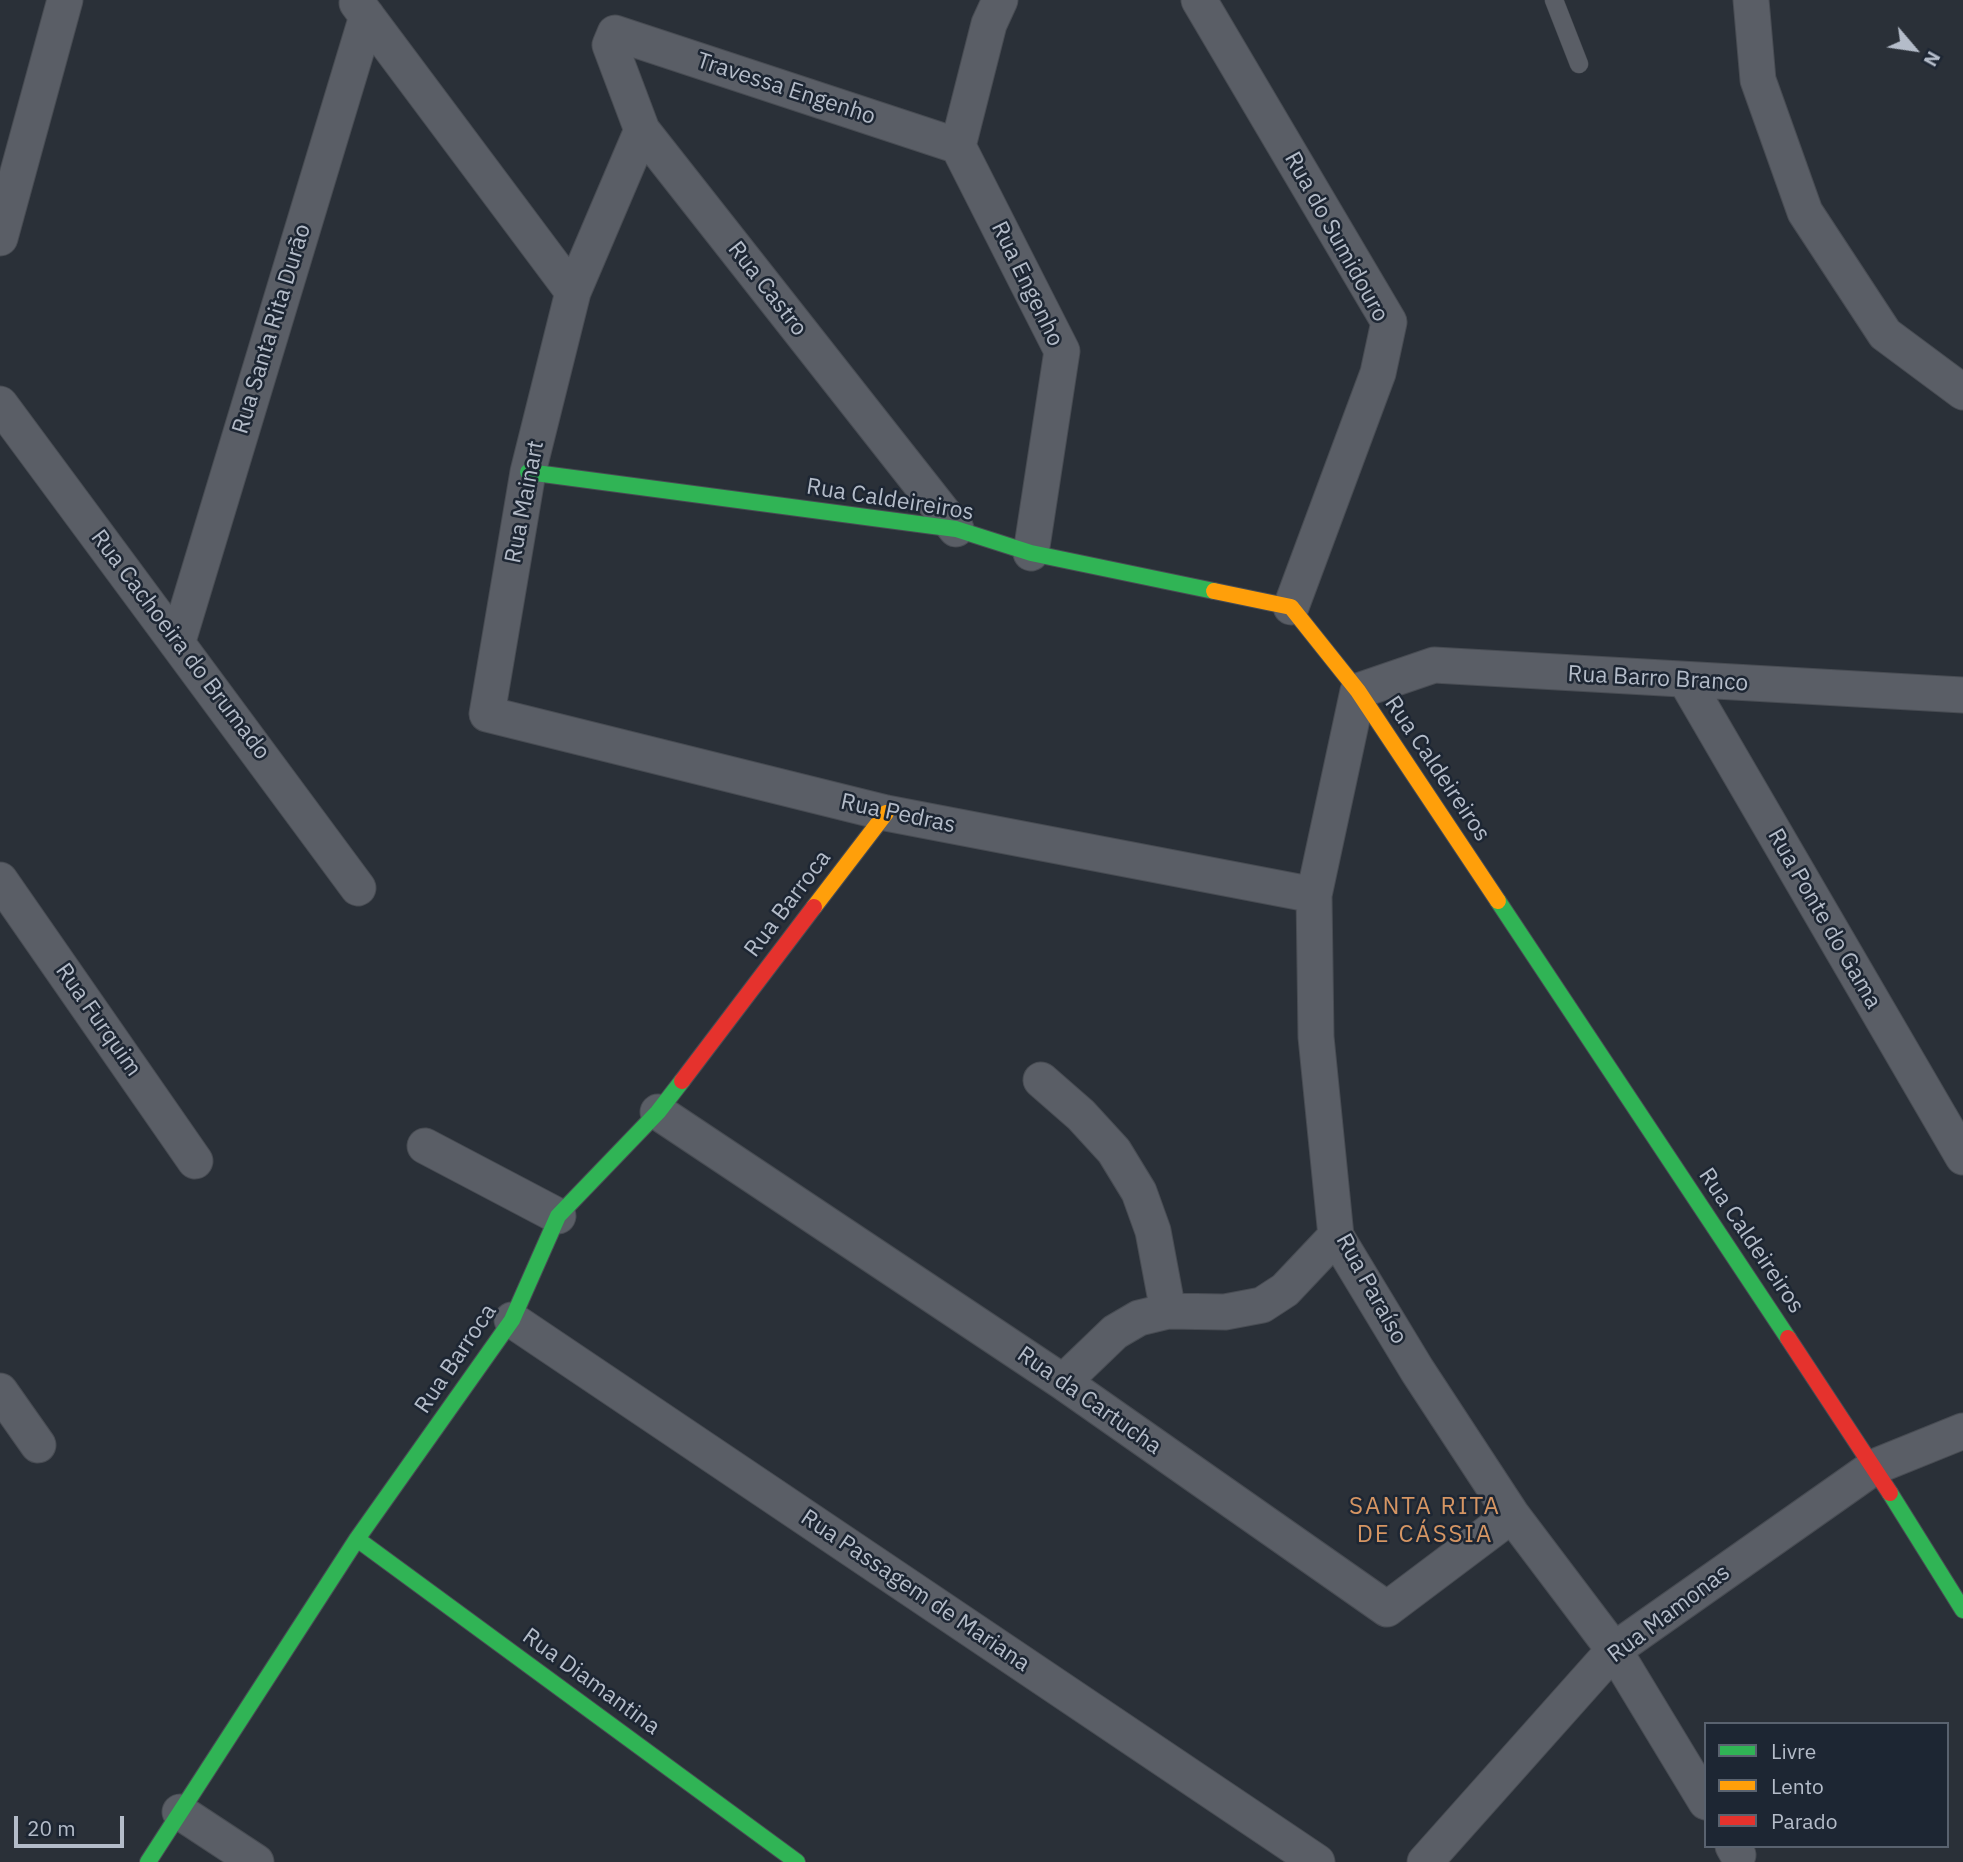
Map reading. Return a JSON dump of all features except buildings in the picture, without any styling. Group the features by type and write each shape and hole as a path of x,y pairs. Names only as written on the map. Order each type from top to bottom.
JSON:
{"street":[{"path":"0,238 65,0"},
{"path":"958,146 989,24 1000,0"},
{"name":"Rua do Sumidouro","path":"1199,0 1389,322 1378,373 1291,607"},
{"path":"1751,0 1758,80 1805,212 1885,334 1963,392"},
{"path":"361,8 573,292"},
{"name":"Rua Santa Rita Durão","path":"178,641 361,8"},
{"name":"Travessa Engenho","path":"615,33 958,146"},
{"name":"Rua Castro","path":"615,33 610,45 612,54 642,130 956,530"},
{"name":"Rua Mainart","path":"487,714 528,472 573,292 642,130"},
{"name":"Rua Engenho","path":"958,146 1062,351 1031,553"},
{"name":"Rua Cachoeira do Brumado","path":"0,404 178,641 358,888"},
{"name":"Rua Caldeireiros","path":"528,472 956,530 1031,553 1291,607 1358,691 1874,1467 1963,1610"},
{"name":"Rua Barro Branco","path":"1358,691 1434,665 1963,695"},
{"name":"Rua Ponte do Gama","path":"1686,681 1963,1157"},
{"name":"Rua Paraíso","path":"1358,691 1314,895 1316,1037 1336,1236 1417,1370 1512,1515 1614,1650 1704,1799"},
{"name":"Rua Pedras","path":"487,714 886,813 1314,895"},
{"name":"Rua Barroca","path":"149,1862 357,1539 513,1320 558,1216 658,1111 886,813"},
{"name":"Rua Furquim","path":"0,880 195,1161"},
{"path":"1041,1080 1081,1115 1114,1152 1139,1192 1153,1231 1168,1311"},
{"name":"Rua da Cartucha","path":"658,1111 1063,1382 1387,1609 1512,1515"},
{"path":"425,1146 558,1216"},
{"path":"1063,1382 1115,1332 1139,1318 1168,1311 1225,1312 1262,1304 1285,1290 1336,1236"},
{"name":"Rua Passagem de Mariana","path":"513,1320 1317,1862"},
{"path":"0,1391 38,1445"},
{"name":"Rua Mamonas","path":"1425,1862 1614,1650 1874,1467 1963,1431"},
{"name":"Rua Diamantina","path":"357,1539 797,1862"},
{"path":"180,1812 256,1862"}],"lane":[{"path":"1555,0 1579,64"}],"traffic: fast":[{"path":"528,472 956,529 1031,553 1214,591"},
{"path":"1498,901 1788,1338"},
{"path":"148,1862 357,1539 512,1320 558,1216 658,1112 682,1081"},
{"path":"1890,1493 1963,1610"},
{"path":"357,1539 797,1862"}],"traffic: slow":[{"path":"1214,591 1291,607 1358,691 1498,901"},
{"path":"814,907 886,813"}],"traffic: jam":[{"path":"682,1081 814,907"},
{"path":"1788,1338 1890,1493"}],"district":[{"name":"SANTA RITA DE CÁSSIA","path":"1425,1521"}]}
